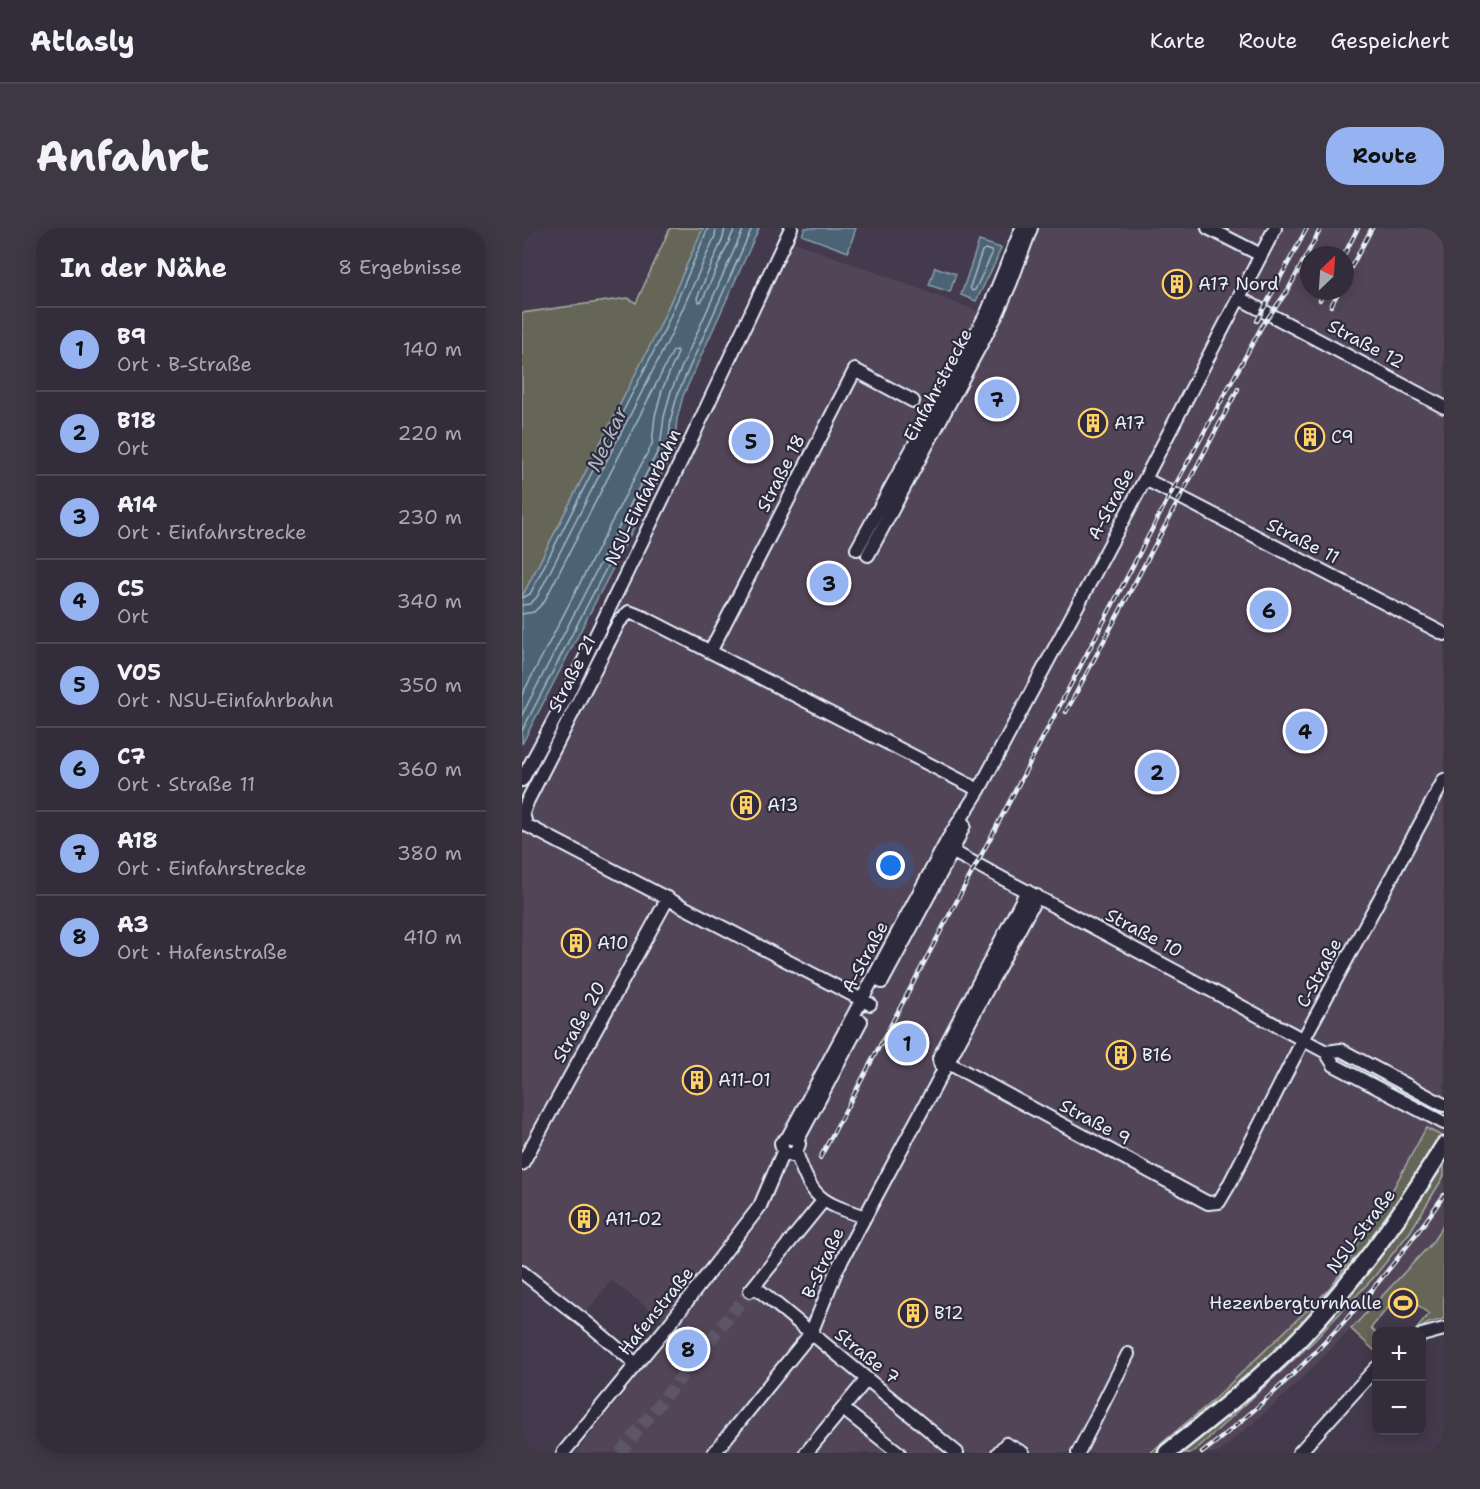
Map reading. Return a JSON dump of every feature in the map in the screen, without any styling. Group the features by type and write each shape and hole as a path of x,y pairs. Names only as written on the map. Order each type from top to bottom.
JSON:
{"main road":[{"name":"NSU-Straße","path":"1167,1453 1302,1336 1362,1266 1410,1200 1444,1146"}],"street":[{"name":"NSU-Einfahrbahn","path":"522,780 563,703 685,453 791,228"},
{"name":"Einfahrstrecke","path":"1022,228 987,313 863,552 996,316 1031,228"},
{"path":"1208,228 1261,255"},
{"name":"A-Straße","path":"771,1183 777,1179 791,1147 1146,479 1275,228"},
{"name":"Straße 12","path":"1239,298 1444,406"},
{"name":"Straße 18","path":"710,652 855,370 912,401"},
{"name":"Straße 11","path":"1146,479 1444,634"},
{"name":"Straße 21","path":"867,1002 526,825 523,813 619,622 629,612 645,618 978,793"},
{"name":"C-Straße","path":"1229,1185 1303,1040 1444,780"},
{"name":"Straße 10","path":"948,850 1326,1052"},
{"name":"B-Straße","path":"714,1453 811,1333 837,1269 1032,893"},
{"name":"Straße 20","path":"522,1164 668,898"},
{"path":"1444,1105 1341,1050 1326,1052 1334,1065 1444,1123"},
{"name":"Straße 9","path":"943,1064 1208,1203 1219,1202 1229,1185"},
{"path":"791,1147 804,1176 823,1201 865,1217"},
{"name":"Hafenstraße","path":"563,1453 747,1224 760,1206 771,1183"},
{"name":"Straße 7","path":"823,1201 752,1289 811,1333 957,1453"},
{"path":"522,1272 636,1364"},
{"path":"1426,1334 1444,1329"},
{"path":"1078,1453 1128,1354"},
{"path":"1302,1452 1372,1374"},
{"path":"806,1453 867,1379"},
{"path":"843,1409 899,1453"},
{"path":"998,1453 1006,1444 1023,1453"}],"shaded area":[{"path":"1013,228 1444,228 1444,1138 1390,1198 1379,1216 1372,1215 1346,1266 1328,1290 1211,1402 1150,1453 576,1453 675,1329 611,1280 583,1316 522,1264 522,794 642,561 735,368 792,241 980,312"},
{"path":"1444,1176 1444,1224 1431,1244 1284,1396 1218,1453 1191,1453 1313,1342 1374,1277 1410,1232"}],"green space":[{"path":"670,228 703,228 659,328 522,597 522,313 628,298 636,303"},
{"path":"1426,1128 1444,1137 1444,1176 1410,1232 1374,1277 1313,1342 1200,1446 1191,1453 1150,1453 1211,1402 1328,1290 1346,1266 1372,1215 1379,1215"},
{"path":"1444,1224 1444,1319 1418,1327 1429,1314 1401,1292 1371,1328 1372,1348 1351,1329 1431,1244"}],"water":[{"name":"Neckar","path":"703,228 759,228 683,396 677,419 674,450 522,744 522,597 659,328"},
{"path":"805,228 856,228 848,252 802,235"},
{"path":"979,241 1001,248 976,301 961,295"},
{"path":"935,267 956,274 950,292 929,285"}],"tunnel":[{"path":"620,1453 749,1292"}],"railway":[{"path":"1257,321 1307,228"},
{"path":"820,1158 1171,493 1262,326 1288,290 1321,228"},
{"path":"1349,246 1358,228"},
{"path":"1354,262 1372,228"},
{"path":"1331,306 1334,300"},
{"path":"1066,712 1238,389"},
{"path":"1202,1453 1270,1396 1333,1333 1391,1266 1444,1195"}],"place":[{"name":"A17 Nord","path":"1177,284"},
{"name":"A18","path":"997,399"},
{"name":"A17","path":"1093,423"},
{"name":"C9","path":"1310,437"},
{"name":"V05","path":"751,441"},
{"name":"A14","path":"829,583"},
{"name":"C7","path":"1269,610"},
{"name":"C5","path":"1305,731"},
{"name":"B18","path":"1157,772"},
{"name":"A13","path":"746,805"},
{"name":"A10","path":"576,943"},
{"name":"B9","path":"907,1043"},
{"name":"B16","path":"1121,1055"},
{"name":"A11-01","path":"697,1080"},
{"name":"A11-02","path":"584,1219"},
{"name":"Hezenbergturnhalle","path":"1403,1303"},
{"name":"B12","path":"913,1313"},
{"name":"A3","path":"688,1349"}]}
